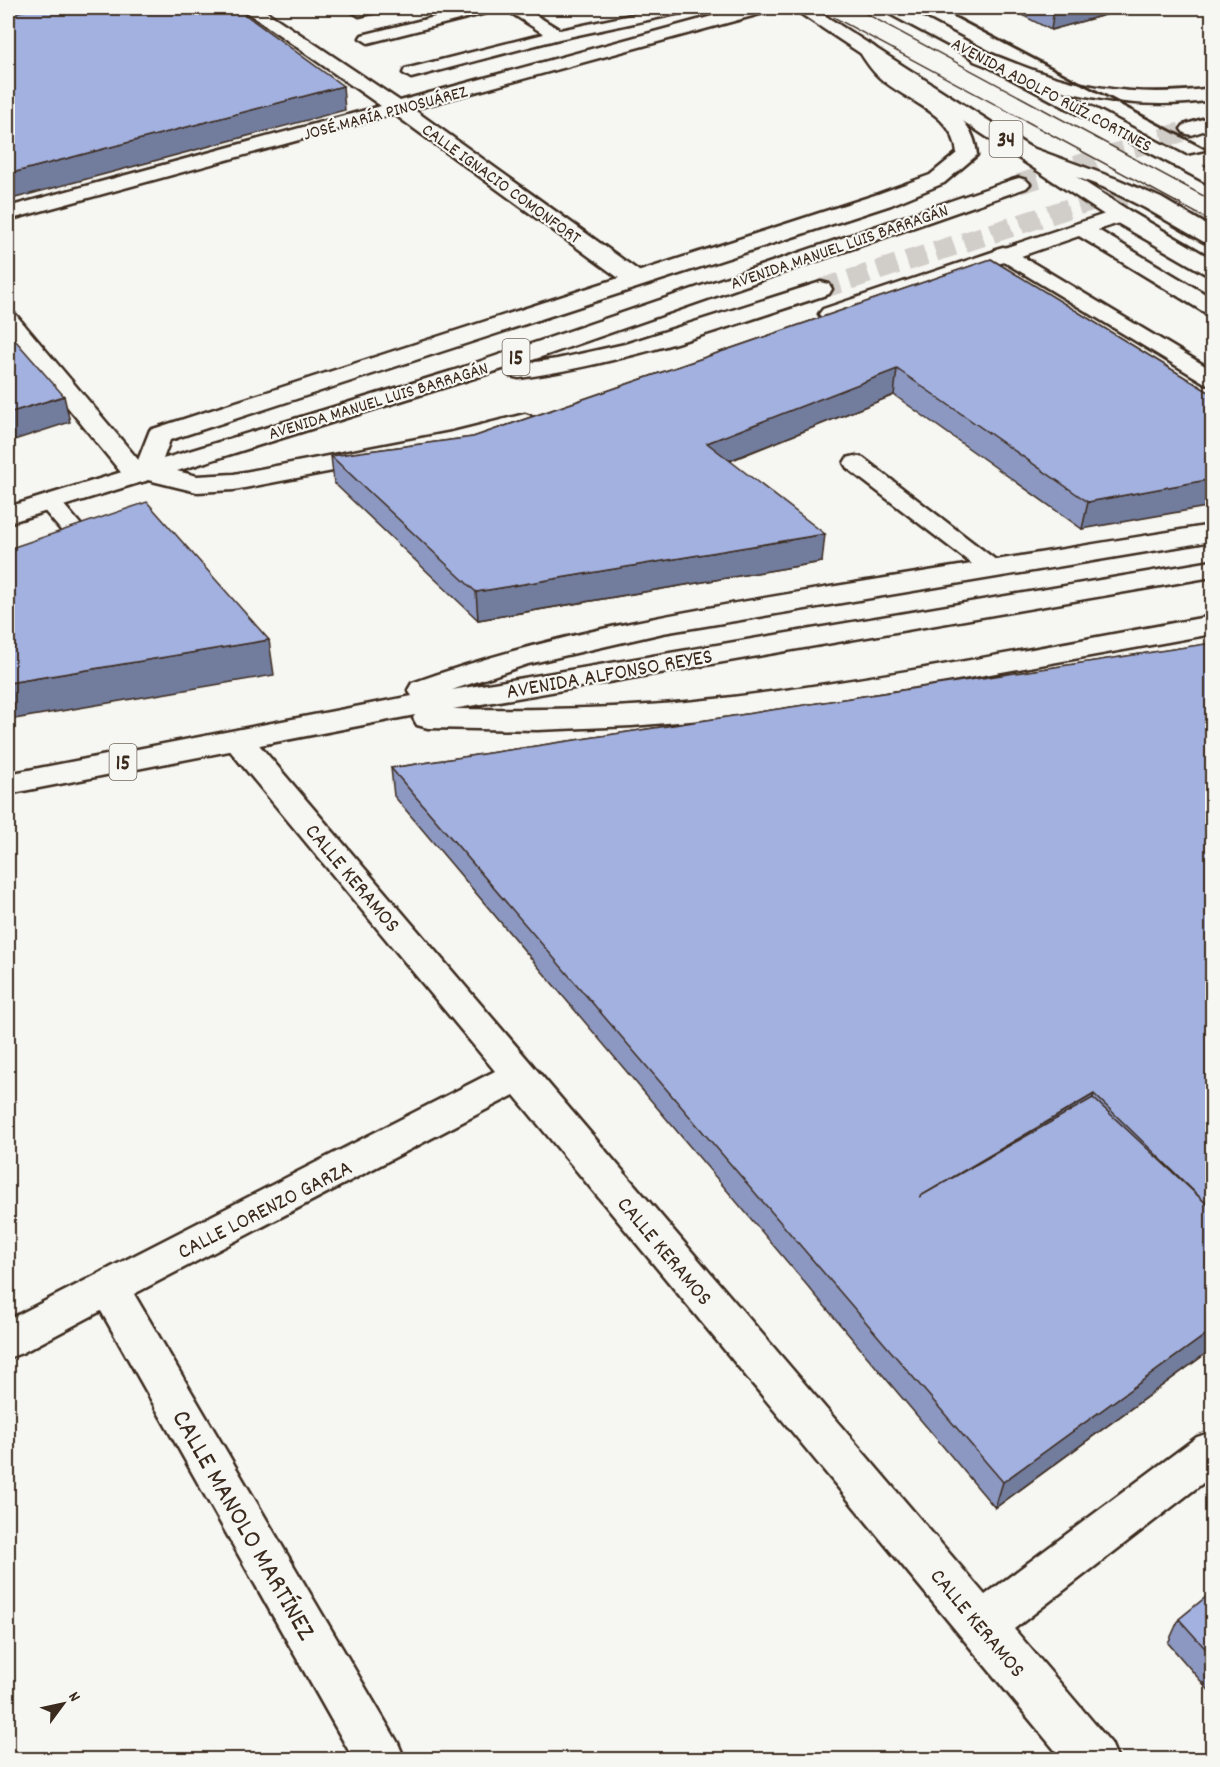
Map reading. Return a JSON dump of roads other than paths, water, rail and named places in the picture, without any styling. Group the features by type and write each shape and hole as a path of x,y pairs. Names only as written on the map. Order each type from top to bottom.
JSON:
{"main road":[{"name":"CALLE IGNACIO COMONFORT","path":"250,8 398,108 635,279"},
{"name":"JOSÉ MARÍA PINOSUÁREZ","path":"8,214 761,8"},
{"name":"34","path":"801,8 1120,215 1212,268"},
{"name":"AVENIDA ADOLFO RUÍZ CORTINES","path":"892,8 1212,178"},
{"path":"141,473 159,435 883,200 937,179 967,155 968,146 964,132 948,116 889,75 867,49"},
{"path":"981,57 1048,84 1106,96 1168,100 1212,94"},
{"path":"1191,129 1212,122"},
{"path":"1024,151 1110,183 1153,203 1212,237"},
{"path":"1182,163 1212,157"},
{"name":"AVENIDA MANUEL LUIS BARRAGÁN","path":"8,515 461,376 1019,184"},
{"path":"813,321 1120,215"},
{"path":"1080,228 1212,307"},
{"path":"461,376 548,368 612,355 821,289"},
{"path":"8,320 141,473 197,483 234,482 453,440 511,427 544,415"},
{"path":"360,716 455,677 521,656 591,638 687,619 1212,533"},
{"name":"AVENIDA ALFONSO REYES","path":"8,784 360,716 1212,568"},
{"path":"360,716 496,720 632,716 724,708 946,673 1212,625"},
{"name":"CALLE KERAMOS","path":"238,740 1094,1760"},
{"name":"CALLE LORENZO GARZA","path":"8,1340 520,1075"},
{"name":"CALLE MANOLO MARTÍNEZ","path":"109,1288 381,1760"},
{"path":"982,1625 1212,1451"}],"lane":[{"path":"368,38 488,8"},
{"path":"514,8 557,35"},
{"path":"411,73 557,35 684,8"},
{"path":"842,8 1212,201"},
{"path":"842,8 1212,211"},
{"path":"513,27 557,16"},
{"path":"1003,254 1212,379"},
{"path":"855,463 993,569"},
{"path":"50,502 108,572"},
{"path":"632,716 656,738"}],"tunnel":[{"path":"1019,184 1191,129"},
{"path":"821,289 1088,202 1135,197 1151,198 1181,203 1211,213"}],"railway":[{"path":"939,8 1212,152"}]}
